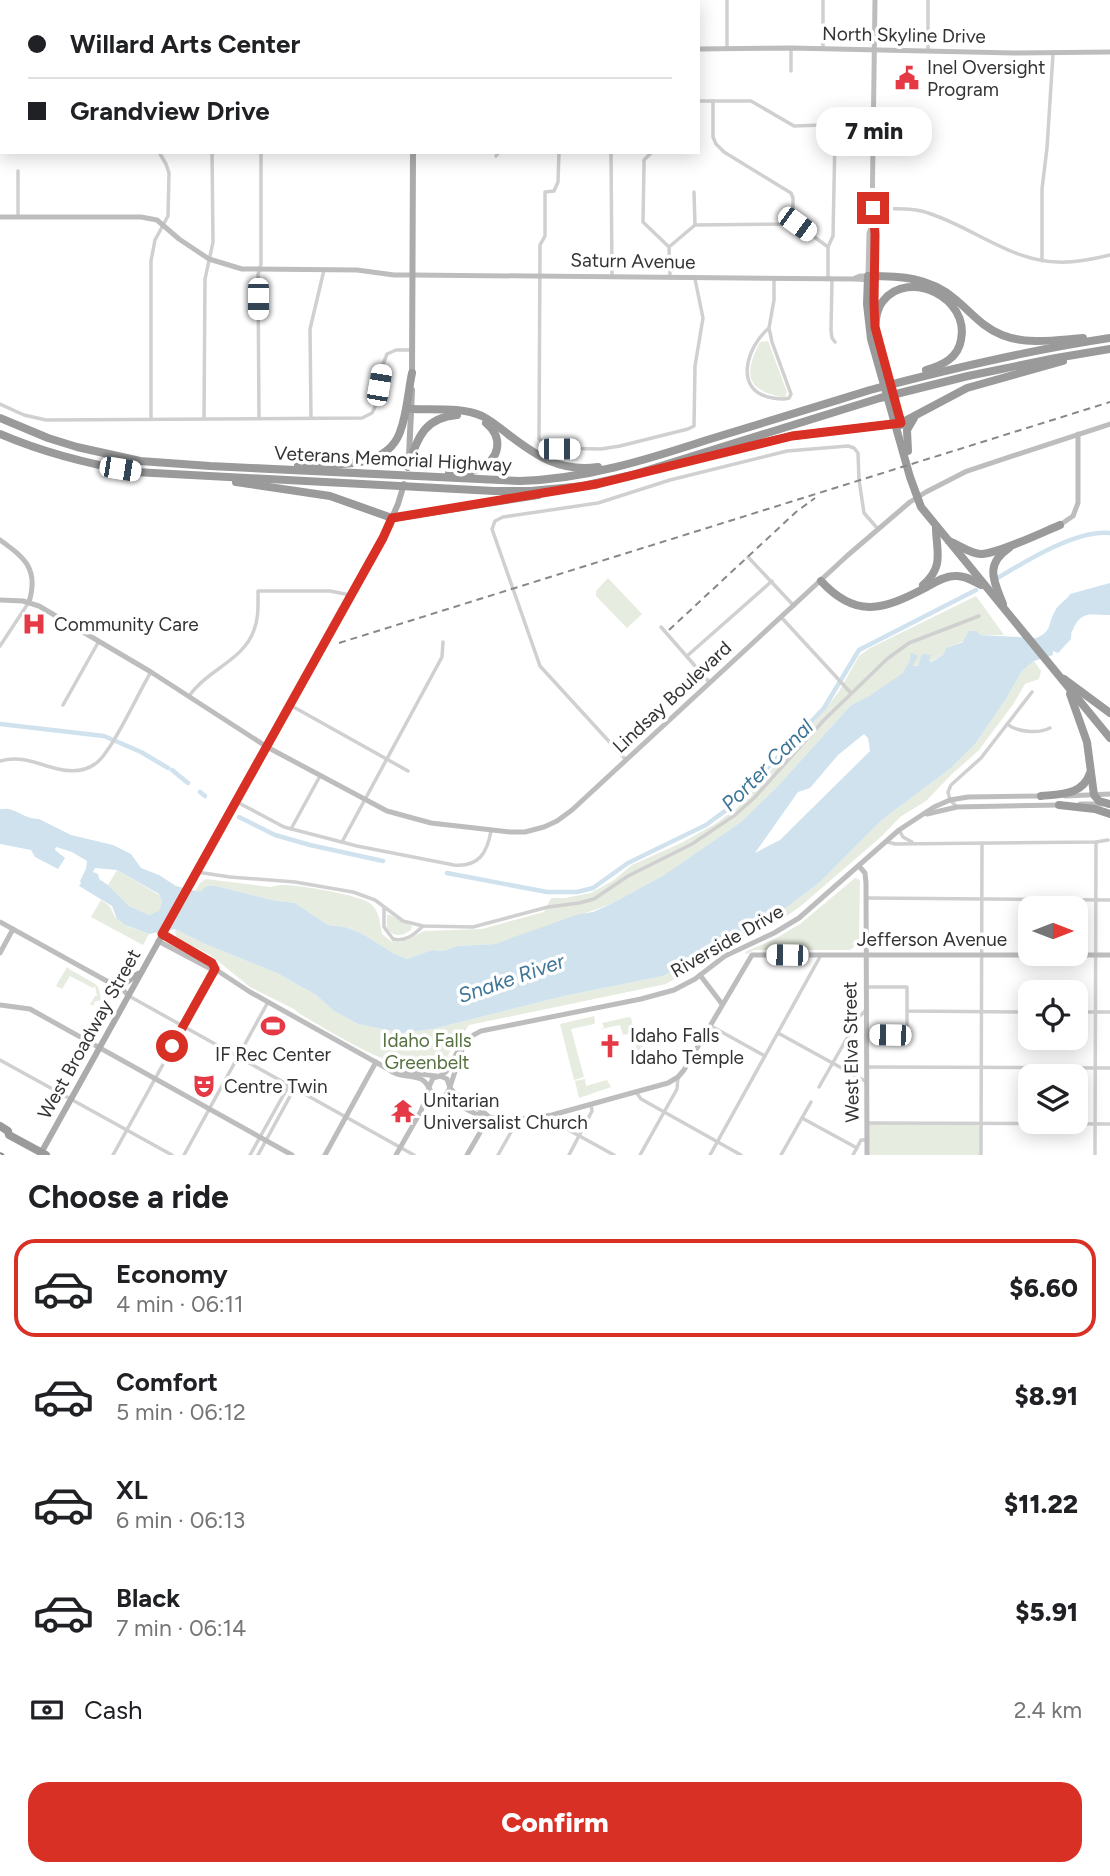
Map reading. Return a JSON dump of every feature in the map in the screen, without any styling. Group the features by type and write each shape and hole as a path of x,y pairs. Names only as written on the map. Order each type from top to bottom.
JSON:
{"highway":[{"path":"871,278 906,277 929,283 955,299 989,329 1015,340 1110,337"},
{"path":"870,390 939,366 952,358 960,346 963,333 958,311 934,290 911,282 871,278"},
{"path":"871,278 869,321 904,451 923,506 946,540 1110,738"},
{"path":"883,370 875,327 880,307 886,298 894,292 909,288 926,289 945,297"},
{"name":"Veterans Memorial Highway","path":"0,418 48,438 140,461 520,481 558,479 615,468 870,390 987,361 1110,337"},
{"path":"632,475 792,436 898,423 967,388 1108,349"},
{"name":"Veterans Memorial Highway","path":"0,434 48,453 135,472 531,491 583,486 632,475 880,398 968,376 1108,349"},
{"path":"210,466 328,465 377,458 390,449 399,436 412,373"},
{"path":"412,409 464,411 478,415 494,422 540,458 563,466 599,467 673,451"},
{"path":"904,451 909,425 924,411"},
{"path":"408,467 420,436 434,421 442,417 469,416 494,429 498,443 494,457 481,467 465,472 421,475"},
{"path":"874,426 891,431 904,451"},
{"path":"188,476 316,493 392,518 583,486"},
{"path":"946,540 983,554 1060,525"},
{"path":"888,604 921,586 934,573 939,557 936,527"},
{"path":"1007,613 993,579 993,570 998,558 1017,543"},
{"path":"821,581 842,600 857,606 880,607 949,577 965,577 986,588"},
{"path":"1057,674 1110,713"},
{"path":"1059,805 1110,812 1110,803 1098,801 1094,795 1087,742 1068,687"},
{"path":"1041,796 1078,789 1088,779 1091,770"},
{"path":"0,1126 8,1131 4,1134 42,1154"}],"main road":[{"name":"West Broadway Street","path":"42,1154 383,538 402,492 408,467 412,409 413,154"},
{"path":"109,982 125,983 140,973"}],"street":[{"path":"727,0 727,49"},
{"path":"823,0 823,49"},
{"path":"875,0 875,234 871,278 875,327"},
{"path":"929,0 929,51"},
{"path":"791,48 791,71"},
{"name":"North Skyline Drive","path":"700,49 1110,52"},
{"path":"1042,261 1042,189 1053,53"},
{"path":"700,101 751,101 794,126 822,125 834,131 833,236 828,247 831,330 835,342"},
{"path":"713,101 713,137 716,144 724,152 791,192 793,221"},
{"path":"151,419 151,261 155,240 168,216 169,173 160,154"},
{"path":"204,418 205,278 213,242 212,154"},
{"path":"259,418 261,154"},
{"path":"559,154 558,182 554,191 545,192 545,236 540,245 539,439 549,448 601,449 621,446 694,426 695,366 703,318 695,278"},
{"path":"611,154 612,276"},
{"path":"650,154 644,160 643,166 643,222 669,247 670,278"},
{"path":"18,171 18,217"},
{"path":"695,192 695,225"},
{"path":"873,208 904,208 932,214 1017,254 1042,261 1075,262 1110,255"},
{"path":"0,217 141,217 157,220 209,260"},
{"path":"669,247 695,225 772,224 793,221 828,247"},
{"name":"Saturn Avenue","path":"209,260 242,269 357,270 394,275 871,278"},
{"path":"311,418 310,329 324,270"},
{"path":"769,328 752,347 747,375 750,384 760,394 785,400 791,394 769,328 774,300 774,279"},
{"path":"0,404 24,415 46,420 362,418 372,413 375,407 387,354 396,350 412,349"},
{"name":"Lindsay Boulevard","path":"29,602 151,671 267,747 387,811 417,820 491,831 525,831 544,827 572,810 910,502 949,480 993,461 1110,424"},
{"path":"1060,525 1073,516 1079,503 1078,434"},
{"path":"626,760 540,666 492,529 495,521 503,517 598,503 670,480 787,451 848,446 854,447 858,453 864,513 878,530"},
{"path":"0,540 19,553 29,570 32,584 29,602 0,646"},
{"path":"748,557 794,606"},
{"path":"687,656 772,581"},
{"path":"189,696 201,682 237,655 248,643 256,624 258,591 330,591 350,595"},
{"path":"0,600 29,602"},
{"path":"197,872 311,884 366,896 404,920 423,926 473,927 548,907 594,899 638,870 692,844 736,816 851,693 887,659 909,643 979,616"},
{"path":"781,617 851,693"},
{"path":"661,627 710,683"},
{"path":"63,705 99,641"},
{"path":"342,842 442,657 443,642"},
{"path":"0,761 24,759 76,771 99,761 116,736 151,671"},
{"path":"957,807 950,800 948,792 951,785 981,758 1032,692"},
{"path":"290,705 408,771"},
{"path":"1007,724 1021,730 1045,730 1050,727"},
{"path":"291,829 321,775"},
{"path":"921,816 950,800 978,796 1110,794"},
{"path":"237,802 276,824 291,829 454,864 465,865 484,854 491,831"},
{"path":"921,816 957,807 1110,803"},
{"name":"Riverside Drive","path":"466,1040 487,1029 659,995 687,984 725,956 799,918 900,830 921,816"},
{"path":"900,830 903,837 914,843"},
{"path":"888,842 1108,840"},
{"path":"1095,1155 1096,842"},
{"path":"981,1155 982,843"},
{"name":"West Elva Street","path":"862,864 866,898 867,1155"},
{"path":"866,898 1110,900"},
{"path":"384,907 384,927 393,939 402,940 409,937 423,926"},
{"path":"0,922 109,982 132,999 414,1155"},
{"path":"0,953 13,929"},
{"path":"162,935 209,968 215,969 268,1002 396,1074 420,1079 433,1095 476,1114 511,1120 552,1115 668,1083 678,1077"},
{"name":"Jefferson Avenue","path":"722,1004 753,954 1110,956"},
{"path":"710,1155 821,955"},
{"path":"113,1155 215,969"},
{"path":"640,1155 677,1089 678,1077 722,1004 700,975"},
{"path":"866,987 907,987 906,1035 866,1035"},
{"path":"184,1155 268,1002"},
{"path":"0,1005 26,1008 45,1017 292,1155"},
{"path":"819,1087 859,1017 866,1010"},
{"path":"907,1011 1018,1012"},
{"path":"1088,1012 1110,1012"},
{"path":"709,1025 765,1056"},
{"path":"778,1033 867,1082"},
{"path":"396,1155 421,1111 431,1081 450,1068 456,1053 466,1040"},
{"path":"421,1111 430,1101 447,1094 466,1040"},
{"path":"0,1060 172,1155"},
{"path":"325,1155 376,1062"},
{"path":"866,1067 1110,1068"},
{"path":"388,1069 447,1079 455,1095 489,1116"},
{"path":"258,1155 289,1086"},
{"path":"250,1155 294,1089"},
{"path":"636,1092 641,1099 741,1155"},
{"path":"781,1155 811,1102"},
{"path":"569,1155 592,1111 591,1105"},
{"path":"552,1115 556,1123 614,1155"},
{"path":"467,1155 489,1116"},
{"path":"802,1118 857,1147"},
{"path":"498,1155 511,1132 511,1120"},
{"path":"867,1123 1110,1124"},
{"path":"853,1155 861,1140 867,1140"}],"green space":[{"path":"768,341 787,392 785,398 762,391 752,380 751,364 755,354 760,342"},
{"path":"608,578 642,614 627,628 596,596 596,591"},
{"path":"976,596 1004,635 979,635 946,648 943,655 920,665 912,666 910,660 904,673 851,705 777,787 741,822 664,875 611,904 495,944 432,950 407,959 361,933 328,925 295,903 216,886 195,892 206,879 270,887 300,886 342,894 371,904 378,914 382,934 391,941 400,942 424,931 482,929 544,912 551,898 591,893 614,880 632,865 681,843 737,808 838,693 859,656"},
{"name":"Idaho Falls Greenbelt","path":"1034,661 1041,671 1039,679 1025,684 979,750 926,801 900,817 882,836 780,921 733,942 666,984 469,1025 454,1044 440,1070 427,1072 410,1069 369,1052 250,987 209,954 176,938 175,929 277,973 316,995 334,1011 358,1024 402,1033 433,1029 564,996 663,976 779,913 819,883 883,819 951,768 975,744 1022,671"},
{"path":"117,870 159,895 162,902 159,912 149,915 129,906 108,885"},
{"path":"855,878 860,880 859,943 850,950 754,950 745,953 800,924"},
{"path":"101,900 110,906 116,918 123,924 149,934 143,945 91,917"},
{"path":"387,915 412,926 411,930 395,935 387,928"},
{"path":"67,967 96,985 101,1000 90,1005 97,996 95,986 93,988 70,976 62,989 56,986"},
{"path":"594,1016 594,1024 571,1029 584,1077 574,1080 560,1024"},
{"path":"629,1017 635,1035 640,1034 644,1049 637,1050 633,1033 623,1035 620,1025 601,1029 604,1027 602,1023"},
{"path":"585,1079 586,1086 607,1080 611,1087 579,1098 575,1081"},
{"path":"867,1123 982,1123 981,1155 867,1155"}],"water":[{"name":"Snake River","path":"1110,583 1110,615 1089,615 1081,618 1071,633 1071,639 1058,653 1053,651 1053,655 1034,661 1022,671 975,744 951,768 883,819 819,883 779,913 663,976 564,996 433,1029 402,1033 358,1024 334,1011 316,995 277,973 175,929 149,934 125,925 117,919 112,906 79,886 87,861 72,852 56,847 55,850 65,858 58,869 35,857 31,850 0,844 0,809 9,809 39,819 71,835 113,845 131,854 141,868 176,886 200,892 207,886 216,886 295,903 328,925 361,933 407,959 432,950 495,944 611,904 664,875 741,822 777,787 851,705 903,673 911,652 918,656 912,666 918,666 922,654 931,655 931,662 943,655 946,648 963,642 969,631 977,631 980,635 1036,638 1047,630 1056,609 1070,594","holes":["864,734 868,738 870,751 780,840 755,853 798,792 810,788 838,755","95,868 117,870 159,894 162,902 159,911 149,915 129,906 99,879 98,874 93,872"]}],"waterway":[{"name":"Porter Canal","path":"996,579 1067,541 1097,533 1110,533"},
{"name":"Porter Canal","path":"447,873 547,892 577,892 593,888 628,863 706,825 725,811 824,708 859,650 976,590"},
{"name":"Porter Canal","path":"0,724 104,736 141,752 168,768"},
{"name":"Porter Canal","path":"172,770 188,783"},
{"name":"Porter Canal","path":"200,792 205,796"},
{"name":"Porter Canal","path":"239,817 275,835 383,861"}],"railway":[{"path":"339,643 1110,402"},
{"path":"669,630 796,512 815,498"},
{"path":"0,1153 4,1155"}],"place":[{"name":"Inel Oversight Program","path":"907,78"},
{"name":"Community Care","path":"34,624"},
{"name":"IF Rec Center","path":"273,1026"},
{"name":"Idaho Falls Idaho Temple","path":"610,1046"},
{"name":"Centre Twin","path":"204,1086"},
{"name":"Unitarian Universalist Church","path":"403,1111"}],"route":[{"path":"172,1046 215,969 212,963 162,934 392,518 597,484 792,436 901,423 875,327 873,208"}]}
